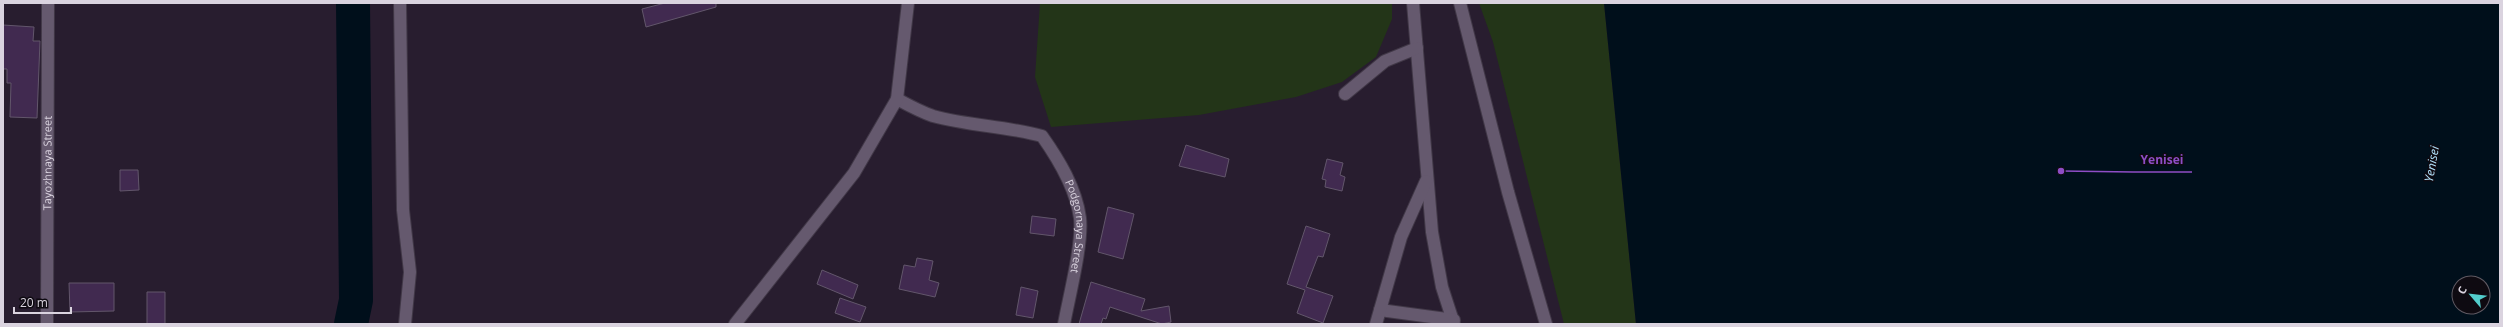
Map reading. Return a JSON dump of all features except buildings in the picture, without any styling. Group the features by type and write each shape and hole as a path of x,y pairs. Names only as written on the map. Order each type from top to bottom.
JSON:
{"street":[{"name":"Tayozhnaya Street","path":"47,324 48,3"},
{"path":"400,3 403,210 410,272 405,324"},
{"path":"735,324 854,173 897,99 908,3"},
{"path":"1380,310 1454,322 1442,287 1432,232 1426,180 1413,3"},
{"path":"1460,3 1510,200 1546,324"},
{"path":"1345,94 1385,61 1417,48"},
{"name":"Podgornaya Street","path":"897,99 931,115 957,122 1016,128 1042,136 1056,156 1071,186 1080,219 1077,251 1064,324"},
{"path":"1376,324 1401,237 1426,180"}],"green space":[{"path":"1040,3 1392,3 1392,19 1376,57 1342,82 1296,97 1199,115 1051,127 1035,77"},
{"path":"1479,3 1604,3 1636,324 1564,324 1493,42"}],"water":[{"name":"Yenisei","path":"1604,3 2500,3 2500,324 1636,324"}],"waterway":[{"path":"351,324 356,300 353,3"}],"place":[{"name":"Yenisei","path":"2061,171"}]}
